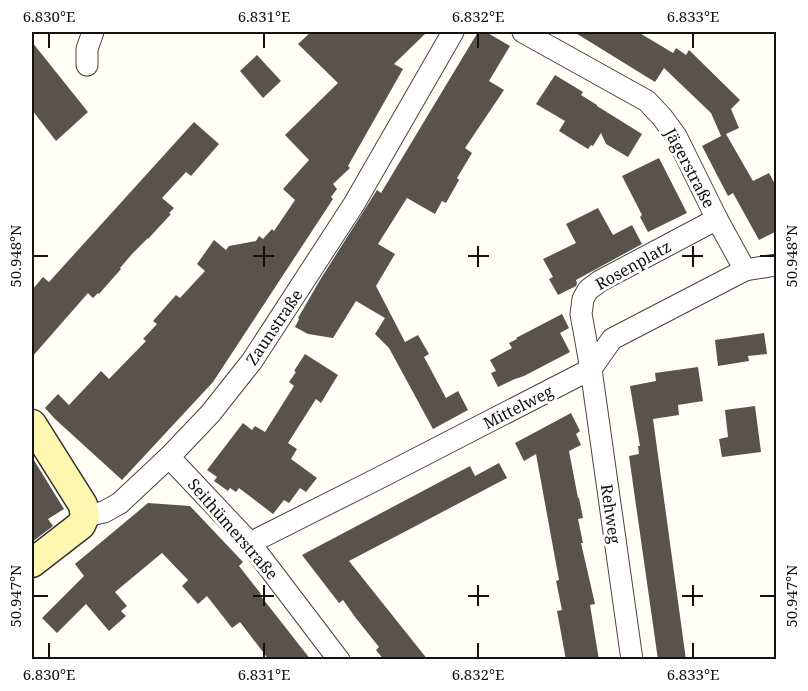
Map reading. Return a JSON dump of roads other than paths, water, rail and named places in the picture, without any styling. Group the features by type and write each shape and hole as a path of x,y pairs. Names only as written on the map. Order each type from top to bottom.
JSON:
{"street":[{"path":"87,65 87,49 93,32"},
{"name":"Zaunstraße","path":"32,563 81,525 85,516 104,513 120,503 210,414 261,347 354,204 453,32"},
{"name":"Jägerstraße","path":"523,32 647,101 662,117 676,136 745,270"},
{"name":"Rosenplatz","path":"591,369 581,314 583,299 588,290 600,281 717,219"},
{"name":"Mittelweg","path":"250,543 591,369 612,339 745,270 777,265"},
{"name":"Rehweg","path":"591,369 632,660"},
{"path":"32,424 83,505 85,516"},
{"name":"Seithümerstraße","path":"169,457 250,543 339,660"}]}
